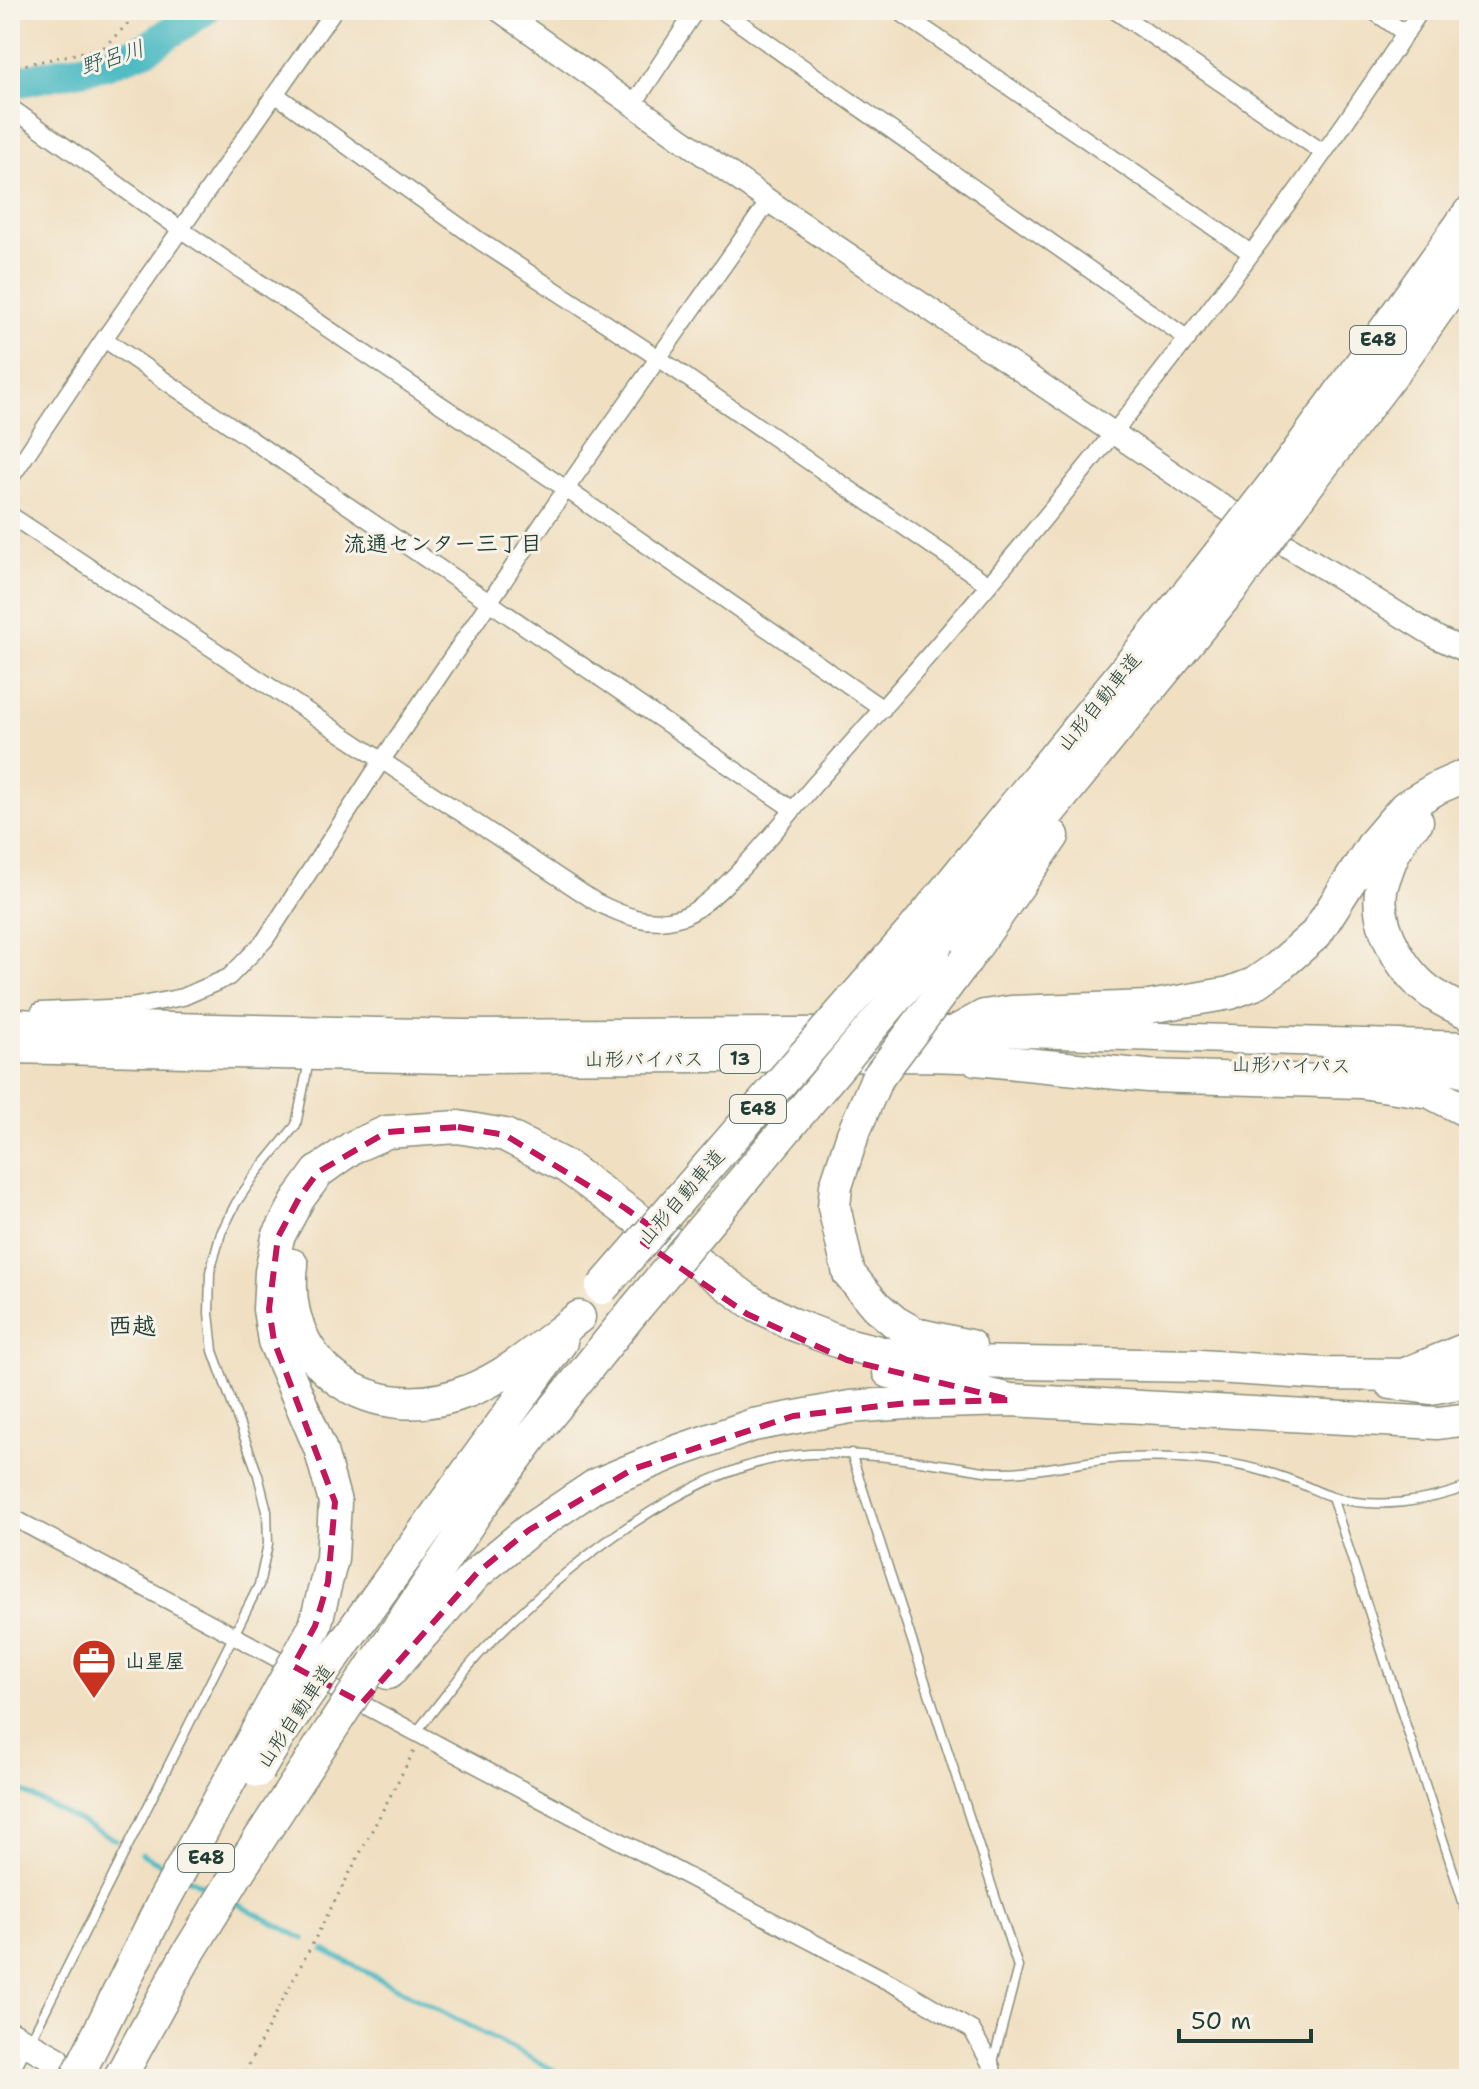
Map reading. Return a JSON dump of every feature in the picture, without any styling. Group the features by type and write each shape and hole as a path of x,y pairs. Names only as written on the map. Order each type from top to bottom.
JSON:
{"highway":[{"name":"山形自動車道","path":"71,2073 279,1736 579,1317 602,1288 924,941 1233,587 1299,473 1469,213"},
{"name":"山形自動車道","path":"119,2079 192,1947 240,1869 309,1766 381,1668 475,1514 531,1438 924,941 1205,572 1399,365 1469,265"},
{"path":"1061,1363 916,1334 895,1322 849,1274 834,1207 836,1186 853,1134 876,1080 966,960 1233,587"},
{"path":"957,1031 984,1016 1011,1012 1149,1007 1230,993 1254,984 1316,934 1374,843 1405,807 1469,774"},
{"path":"1469,794 1455,798 1413,824 1398,844 1381,892 1381,911 1389,938 1406,968 1434,995 1469,1013"},
{"name":"山形バイパス","path":"10,1023 462,1034 957,1031 1469,1046"},
{"name":"山形バイパス","path":"10,1049 310,1057 924,1057 1469,1072"},
{"path":"976,1059 1148,1076 1361,1082 1430,1092 1469,1112"},
{"path":"71,2073 315,1626 332,1559 335,1502 320,1448 274,1341 269,1309 271,1272 278,1237 299,1198 318,1172 353,1147 387,1132 424,1127 458,1127 505,1135 567,1167 751,1302 792,1324 842,1343 895,1356 960,1362 1200,1366 1324,1374 1403,1375 1469,1348"},
{"path":"579,1317 511,1369 479,1386 435,1401 412,1404 353,1389 328,1375 311,1354 293,1315 289,1285 292,1261 301,1232 317,1206 362,1163 413,1147 439,1143 468,1146 536,1168 571,1189 713,1295 797,1340 859,1364 1011,1400"},
{"path":"1324,1374 1430,1388 1469,1381"},
{"path":"381,1668 431,1622 477,1573 529,1530 596,1485 724,1435 793,1416 850,1407 1011,1400 1438,1423 1469,1419"},
{"path":"1342,1418 1435,1408 1469,1401"}],"main road":[{"path":"19,2039 71,2073"}],"street":[{"path":"10,479 334,10"},
{"path":"499,10 769,201 1222,506 1438,638 1469,652"},
{"path":"633,105 696,10"},
{"path":"721,10 1188,339"},
{"path":"897,10 1251,253"},
{"path":"1114,10 1324,153"},
{"path":"1372,10 1406,34"},
{"path":"10,515 596,902 626,917 651,921 683,917 709,900 883,709 1116,433 1324,153 1421,10"},
{"path":"275,94 480,241 657,357 989,585"},
{"path":"10,107 180,229 566,489 883,709"},
{"path":"10,1013 131,1007 183,997 229,977 265,940 382,760 566,489 769,201"},
{"path":"104,339 792,809"},
{"path":"10,1516 917,1997 972,2030 993,2073"}],"lane":[{"path":"11,2079 19,2039 259,1585 268,1544 267,1511 258,1475 213,1351 209,1313 210,1272 221,1233 236,1203 296,1125 310,1057"},
{"path":"851,1453 1018,1967 993,2073"},
{"path":"419,1734 483,1650 536,1600 618,1534 695,1486 745,1465 806,1454 851,1453 992,1472 1035,1472 1120,1458 1211,1461 1289,1479 1332,1497 1362,1502 1440,1497 1469,1486"},
{"path":"1332,1497 1469,1920"}],"path":[{"path":"10,68 103,48 142,10"},
{"path":"241,2079 419,1734"}],"highlighted area":[{"path":"458,1127 505,1135 654,1229 643,1242 747,1314 847,1360 1011,1400 907,1403 793,1416 633,1469 529,1530 477,1573 362,1703 293,1666 315,1626 328,1582 335,1502 274,1341 269,1309 278,1237 299,1198 318,1172 387,1132"}],"waterway":[{"name":"野呂川","path":"10,83 105,64 147,48 204,10"},
{"path":"10,1785 116,1840"},
{"path":"142,1854 169,1868"},
{"path":"188,1878 215,1892"},
{"path":"234,1902 304,1939"},
{"path":"324,1950 571,2079"}],"place":[{"name":"山星屋","path":"94,1700"}],"district":[{"name":"流通センター三丁目","path":"443,543"},
{"name":"西越","path":"132,1326"}]}
